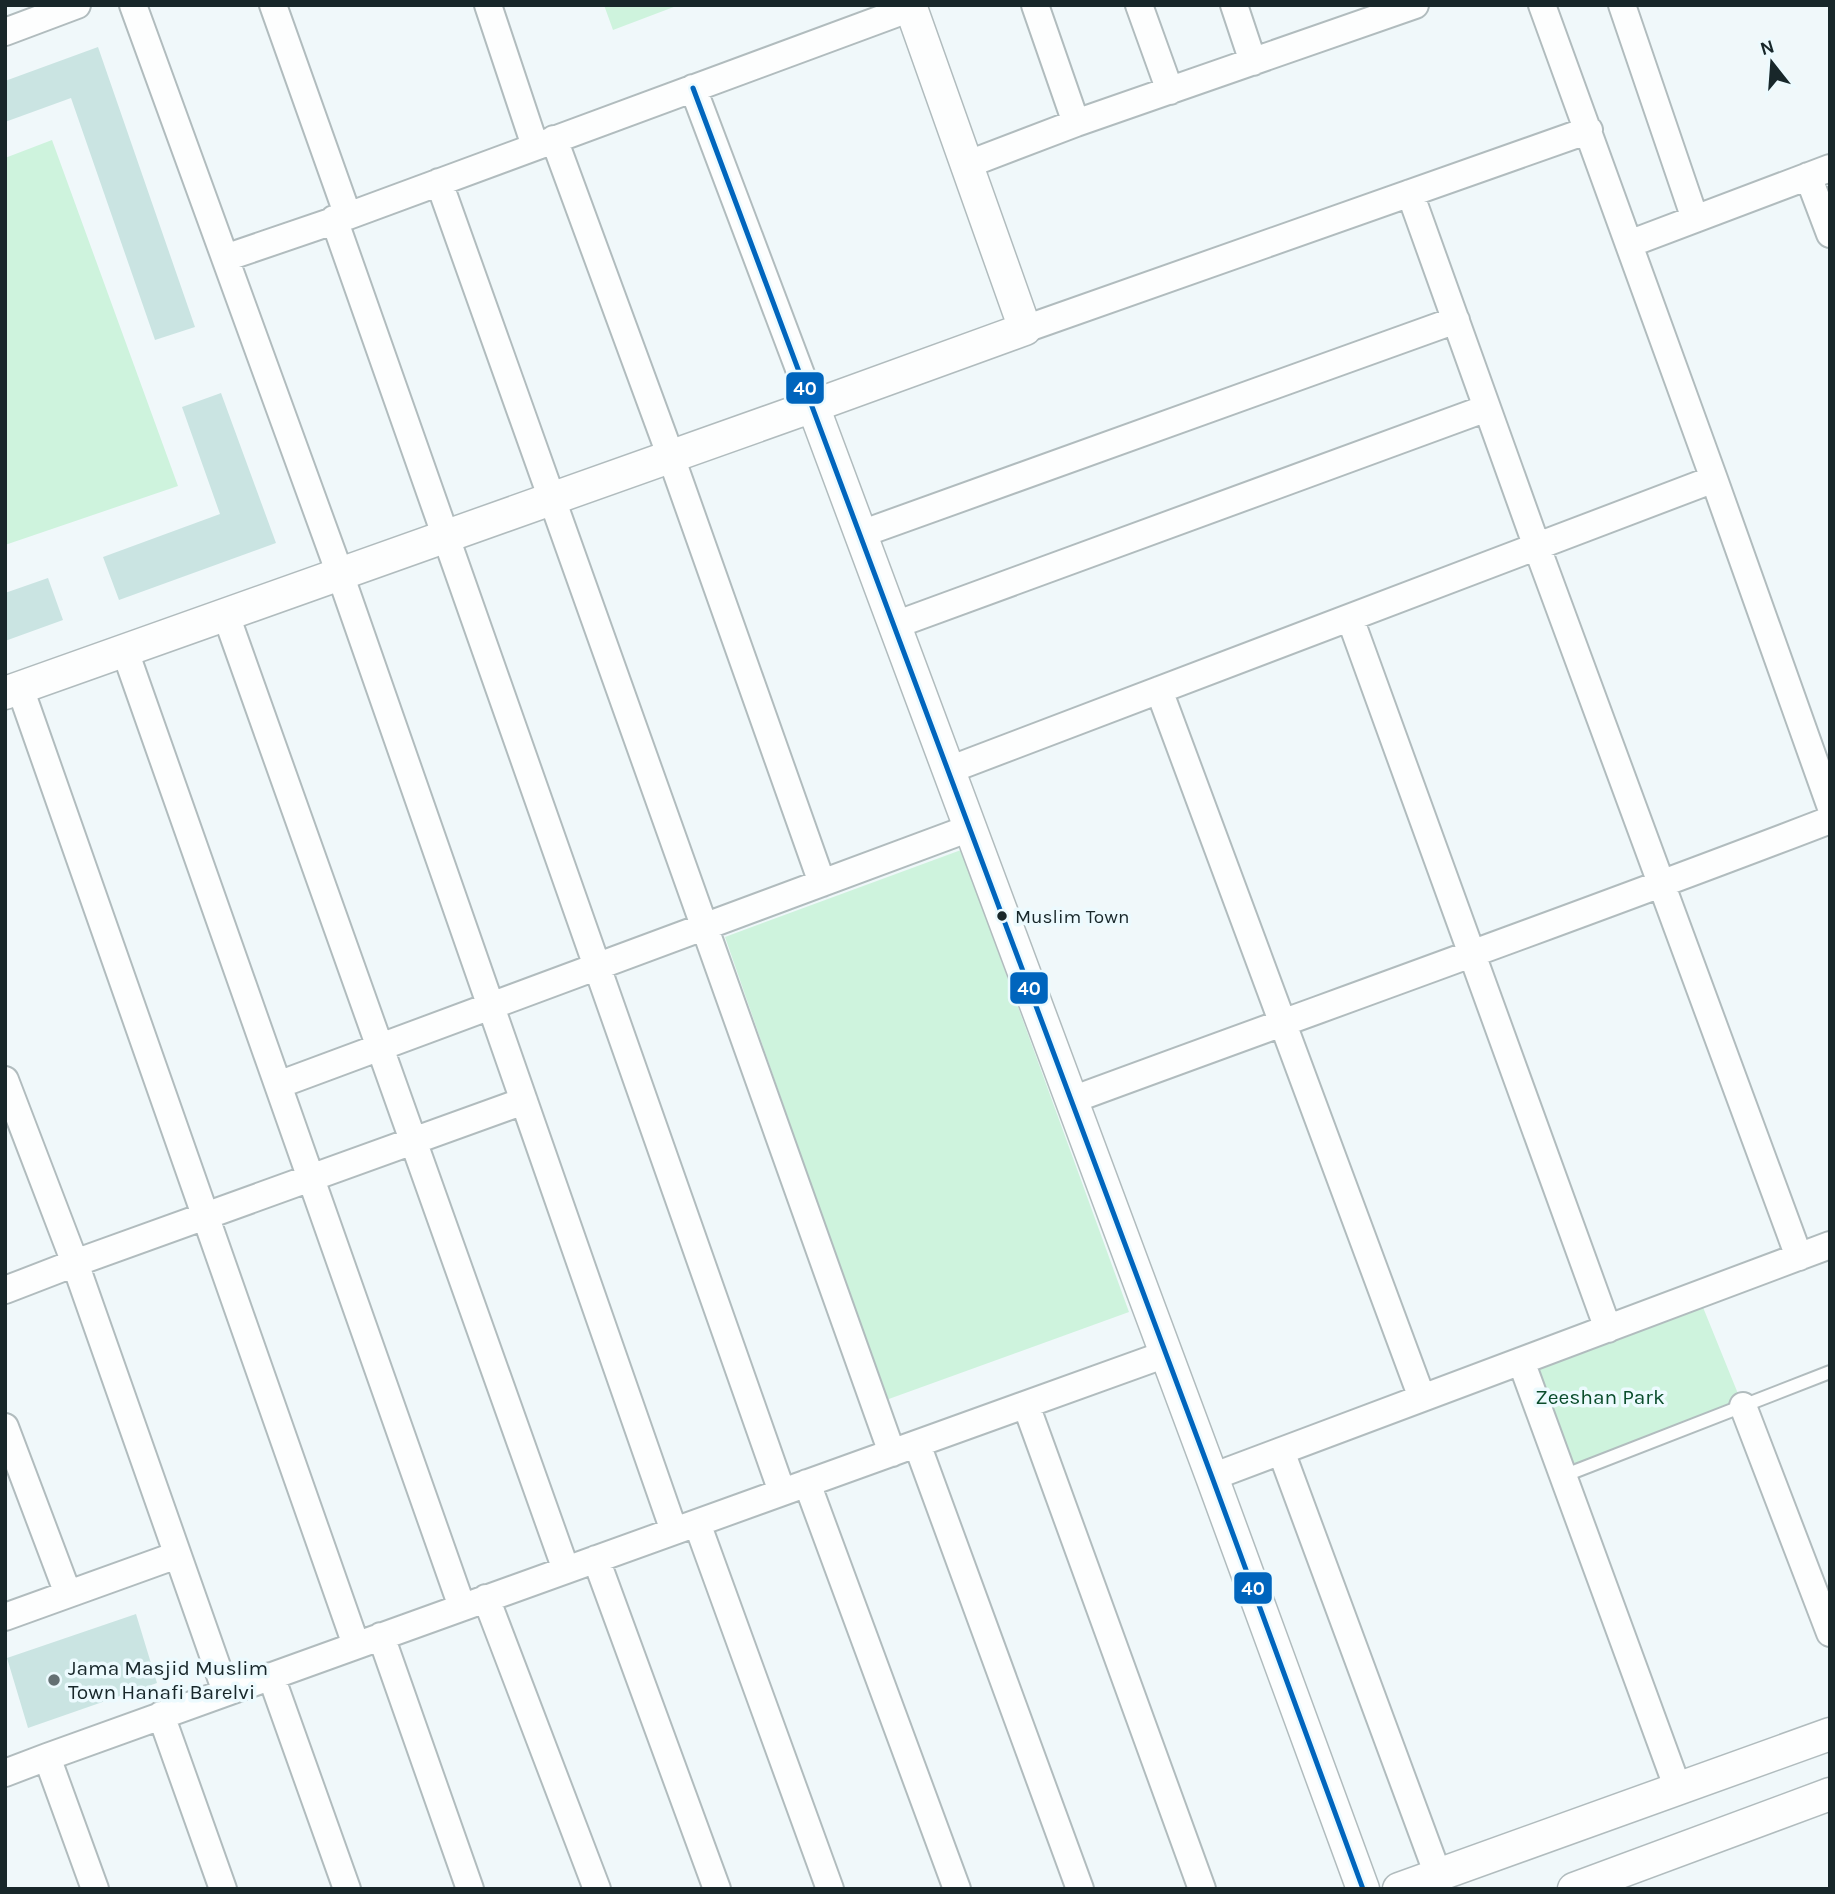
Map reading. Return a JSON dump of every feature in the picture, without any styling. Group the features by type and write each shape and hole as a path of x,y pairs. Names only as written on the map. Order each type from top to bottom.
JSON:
{"street":[{"path":"17,20 77,5"},
{"path":"133,5 340,574 524,1101 686,1527 830,1889"},
{"path":"273,5 446,537 782,1492"},
{"path":"488,5 671,457 822,883"},
{"path":"1035,5 1076,123"},
{"path":"1139,5 1171,92"},
{"path":"1234,5 1253,61"},
{"path":"966,165 1253,61 1354,15 1415,5"},
{"path":"1542,5 1830,805"},
{"path":"1622,5 1695,219"},
{"path":"225,258 341,218 910,7 1025,329"},
{"path":"693,88 1072,1100 1363,1889"},
{"path":"356,1646 205,1216 13,691 1589,130"},
{"path":"1629,244 1819,172 1830,234"},
{"path":"439,182 892,1453"},
{"path":"1410,193 1536,547 1799,1257"},
{"path":"861,534 1456,320"},
{"path":"895,625 1487,408"},
{"path":"949,770 1714,480"},
{"path":"226,614 566,1570"},
{"path":"1350,618 1608,1329"},
{"path":"125,650 311,1178 474,1603 597,1889"},
{"path":"1158,691 1422,1398"},
{"path":"1072,1100 1661,885 1830,820"},
{"path":"278,1085 970,828"},
{"path":"5,1080 75,1264 226,1692"},
{"path":"5,1290 524,1101"},
{"path":"1212,1477 1830,1245"},
{"path":"5,1773 1166,1354"},
{"path":"1521,1361 1678,1789"},
{"path":"1026,1405 1202,1889"},
{"path":"1743,1406 1830,1633"},
{"path":"5,1427 68,1594"},
{"path":"917,1444 1080,1889"},
{"path":"1281,1451 1438,1875"},
{"path":"807,1483 957,1889"},
{"path":"5,1616 177,1555"},
{"path":"596,1559 717,1889"},
{"path":"381,1636 470,1889"},
{"path":"271,1676 347,1889"},
{"path":"161,1716 223,1889"},
{"path":"1399,1889 1830,1734"},
{"path":"47,1757 95,1889"},
{"path":"1574,1889 1830,1794"}],"lane":[{"path":"1563,1476 1830,1372"}],"green space":[{"path":"604,5 679,5 613,30"},
{"path":"52,140 178,486 5,545 5,158"},
{"path":"961,850 1129,1312 886,1400 725,937"},
{"name":"Zeeshan Park","path":"1698,1295 1743,1406 1563,1476 1521,1361"}],"building":[{"path":"98,47 195,327 155,340 71,98 5,122 5,81"},
{"path":"221,393 276,543 119,600 103,557 220,514 182,407"},
{"path":"48,578 63,620 5,641 5,593"},
{"path":"136,1614 157,1683 28,1728 7,1658"}],"transit line":[{"name":"40","path":"693,88 1212,1477 1363,1889"}],"place":[{"name":"Muslim Town","path":"1002,916"},
{"name":"Jama Masjid Muslim Town Hanafi Barelvi","path":"54,1680"}]}
